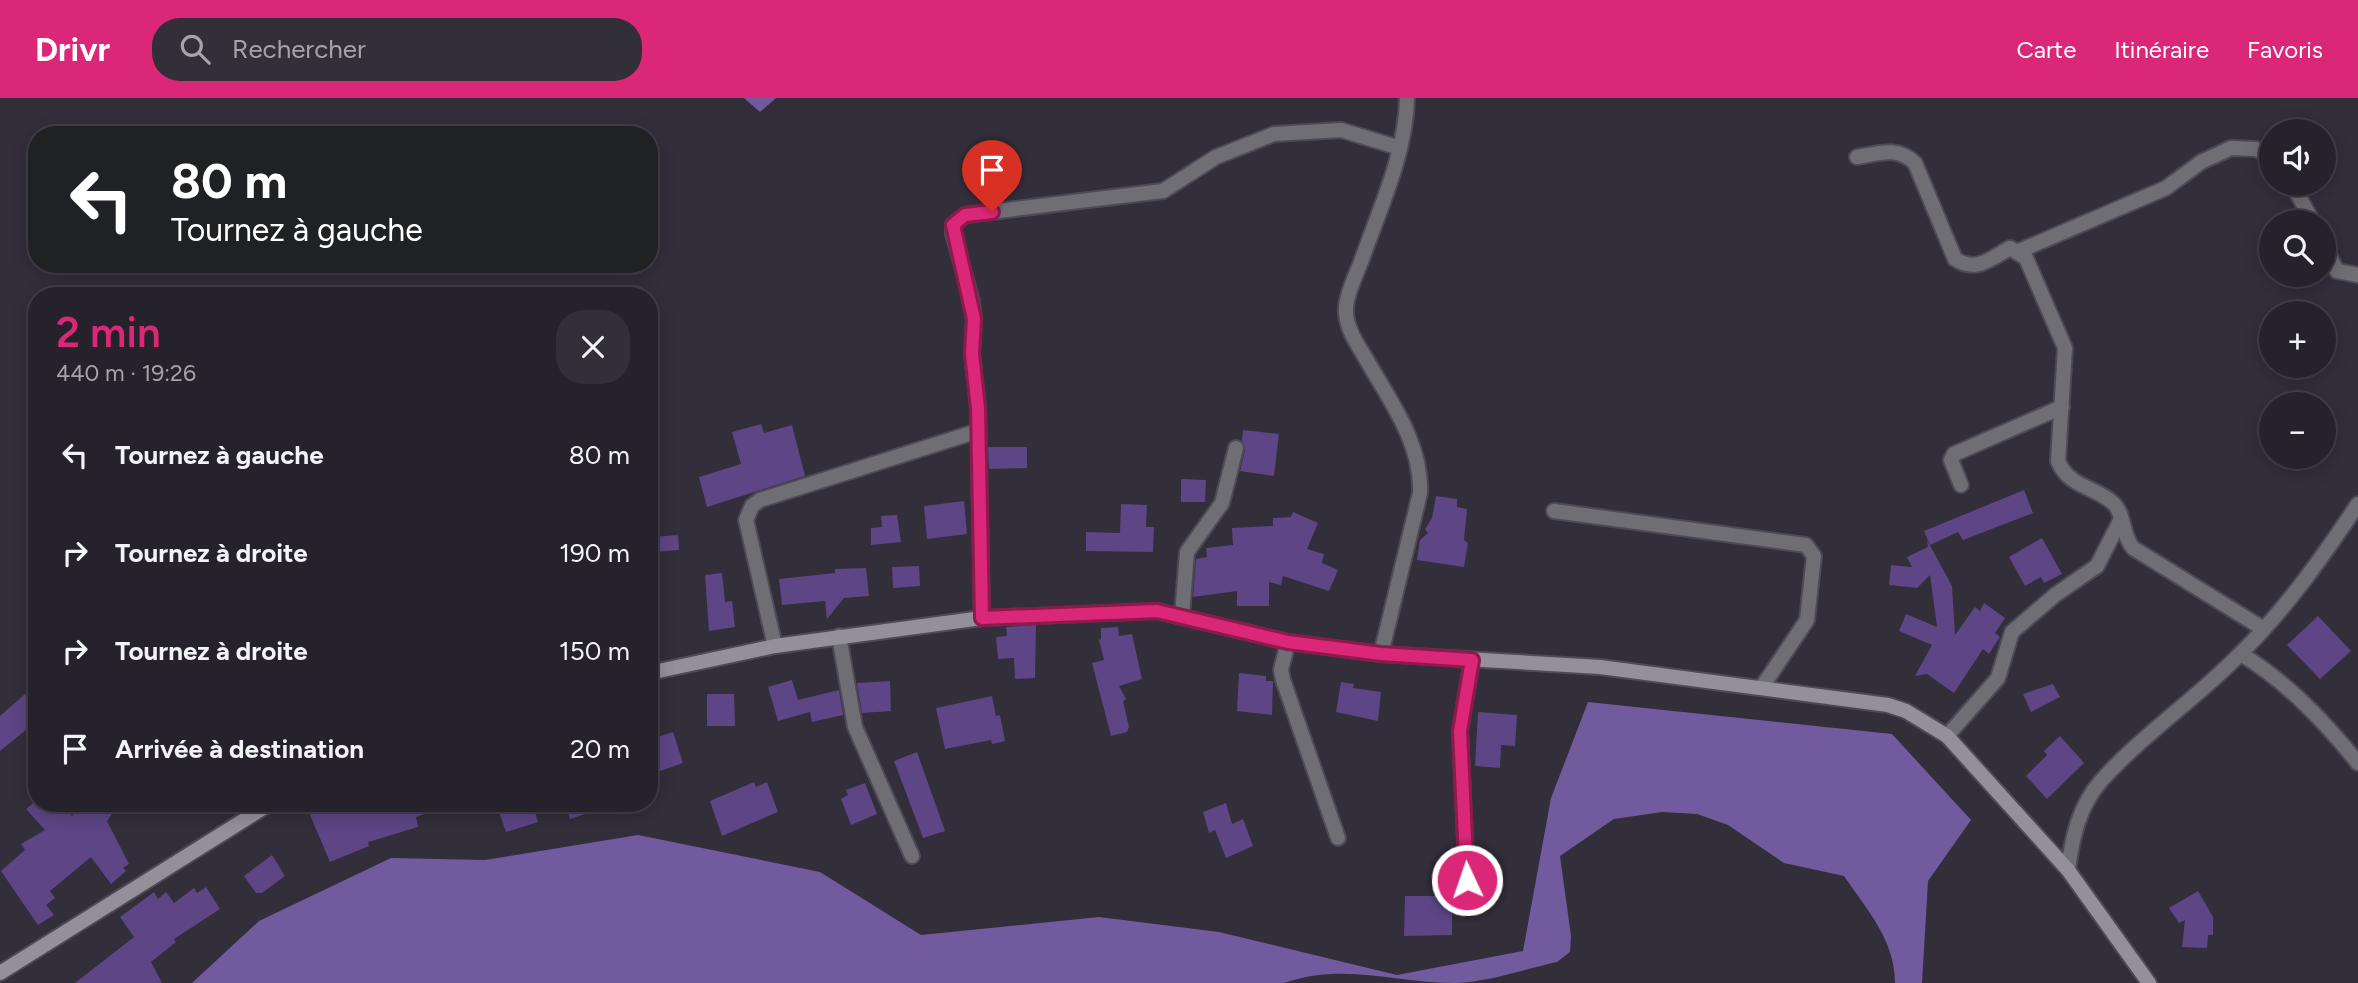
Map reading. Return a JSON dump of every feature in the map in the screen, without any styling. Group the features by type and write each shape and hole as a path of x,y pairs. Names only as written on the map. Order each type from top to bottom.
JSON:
{"main road":[{"path":"658,671 775,646 839,636 982,618 1126,611 1182,615 1288,642 1381,654 1600,667 1888,705 1906,711 1947,736 2068,870 2149,983"},
{"path":"0,973 257,812"}],"street":[{"path":"1381,654 1420,494 1421,476 1417,453 1408,432 1354,340 1345,311 1400,148 1407,120 1407,98"},
{"path":"982,618 972,302 953,233 953,225 958,219 965,215 1163,191 1216,157 1274,134 1328,129 1400,148"},
{"path":"2019,251 2166,188 2201,162 2231,148 2259,150"},
{"path":"1857,158 1894,150 1915,163 1955,259 1966,267 1977,267 2010,248 2019,251 2026,258 2065,348 2058,461 2063,473 2113,503 2133,548 2262,628"},
{"path":"2336,269 2358,275"},
{"path":"1961,485 1951,460 1954,454 2062,407"},
{"path":"775,646 746,520 751,506 760,500 978,431"},
{"path":"1182,615 1187,552 1222,503 1236,448"},
{"path":"2068,870 2076,827 2100,782 2241,654 2302,587 2358,504"},
{"path":"1554,511 1806,544 1814,556 1807,620 1762,687"},
{"path":"1947,736 1997,678 2012,632 2049,600 2097,566 2120,521"},
{"path":"839,636 855,727 912,856"},
{"path":"1288,642 1282,670 1283,680 1338,838"},
{"path":"2241,654 2264,668 2326,724 2358,763"},
{"path":"1468,907 1460,731 1472,660"}],"shaded area":[{"path":"744,98 776,98 760,112"},
{"path":"1588,702 1892,734 1971,820 1928,881 1922,983 1895,983 1894,967 1885,939 1844,876 1784,863 1728,825 1697,814 1662,812 1614,819 1560,856 1571,936 1570,952 1557,962 1469,982 1327,974 1284,983 192,983 259,921 391,858 485,860 638,835 820,872 921,935 1099,917 1219,932 1397,975 1523,951 1551,798"}],"building":[{"path":"761,424 764,433 792,425 805,476 707,507 699,477 741,464 732,432"},
{"path":"1243,430 1279,434 1274,476 1240,471 1245,450"},
{"path":"988,447 1027,447 1027,468 989,469"},
{"path":"1181,479 1206,480 1205,502 1181,502"},
{"path":"2024,490 2033,513 1963,540 1958,532 1930,545 1924,531"},
{"path":"1436,496 1457,499 1457,507 1467,509 1464,540 1468,543 1464,567 1417,560 1420,540 1428,533 1425,529 1432,518"},
{"path":"964,501 967,534 927,539 924,506"},
{"path":"1121,504 1147,505 1146,527 1154,527 1153,552 1086,551 1086,532 1120,533"},
{"path":"1293,512 1318,523 1307,549 1324,554 1322,563 1338,570 1329,591 1283,576 1281,585 1269,582 1269,606 1237,606 1237,591 1193,597 1196,559 1207,557 1206,548 1233,545 1232,528 1273,526 1273,518 1291,517"},
{"path":"897,515 901,542 871,545 871,528 882,527 881,516"},
{"path":"678,535 679,550 658,552 658,537"},
{"path":"2042,538 2062,574 2044,583 2041,577 2025,586 2009,557"},
{"path":"1927,540 1952,586 1955,635 1975,607 1980,611 1984,603 2005,618 1995,633 2000,637 1989,654 1983,649 1954,693 1927,674 1915,676 1932,645 1899,631 1906,614 1937,627 1930,575 1917,588 1889,585 1891,565 1912,567 1907,557 1928,547"},
{"path":"919,566 920,586 893,588 892,567"},
{"path":"866,568 869,596 844,598 827,619 825,601 782,605 779,579 835,573 835,569"},
{"path":"722,573 725,602 732,601 735,627 709,631 705,575"},
{"path":"2318,616 2351,651 2320,679 2287,645"},
{"path":"1036,625 1035,678 1015,679 1014,658 998,659 996,637 1007,636 1006,627"},
{"path":"1118,627 1119,636 1132,634 1142,679 1119,686 1126,699 1123,701 1129,727 1127,732 1111,736 1092,663 1104,660 1099,640 1101,628"},
{"path":"1239,673 1266,676 1266,681 1273,681 1272,715 1237,711"},
{"path":"792,680 798,700 839,690 843,715 812,722 810,712 778,721 768,687"},
{"path":"890,681 891,711 862,713 857,683"},
{"path":"1341,682 1354,684 1353,688 1381,692 1378,721 1336,712"},
{"path":"2053,684 2060,697 2031,712 2023,694"},
{"path":"25,694 28,698 28,728 0,751 0,716"},
{"path":"707,694 734,694 735,726 707,726"},
{"path":"992,696 996,716 1000,715 1005,741 992,744 991,740 945,749 936,708"},
{"path":"1478,712 1517,715 1515,746 1501,745 1500,768 1475,766"},
{"path":"673,732 683,763 658,772 658,737"},
{"path":"2060,736 2084,763 2047,799 2026,776 2047,755 2044,751"},
{"path":"917,752 945,831 923,838 894,761"},
{"path":"754,782 756,787 767,782 778,812 722,836 710,801"},
{"path":"865,783 877,814 851,825 841,799 848,795 846,790"},
{"path":"1226,803 1232,824 1243,819 1253,846 1226,858 1215,830 1209,833 1203,812"},
{"path":"29,812 69,812 72,816 75,812 113,812 107,821 129,864 123,868 126,871 111,884 91,857 50,891 55,898 46,905 54,915 38,925 1,871 25,850 21,844 45,830"},
{"path":"309,812 429,812 416,817 418,827 368,842 369,846 330,862"},
{"path":"499,812 535,812 538,822 506,832"},
{"path":"568,812 592,812 570,819"},
{"path":"272,855 285,876 262,893 256,893 244,876"},
{"path":"206,887 220,909 174,939 176,942 151,962 162,983 75,983 134,937 120,917 154,892 158,899 166,892 174,903 194,888 197,893"},
{"path":"2198,891 2213,917 2213,935 2208,935 2207,948 2182,947 2185,920 2179,923 2169,908"},
{"path":"1405,896 1452,896 1452,935 1404,936"}],"route":[{"path":"992,212 965,215 953,225 974,319 972,354 978,408 982,618 1157,611 1288,642 1381,654 1472,660 1460,731 1467,880"}]}
